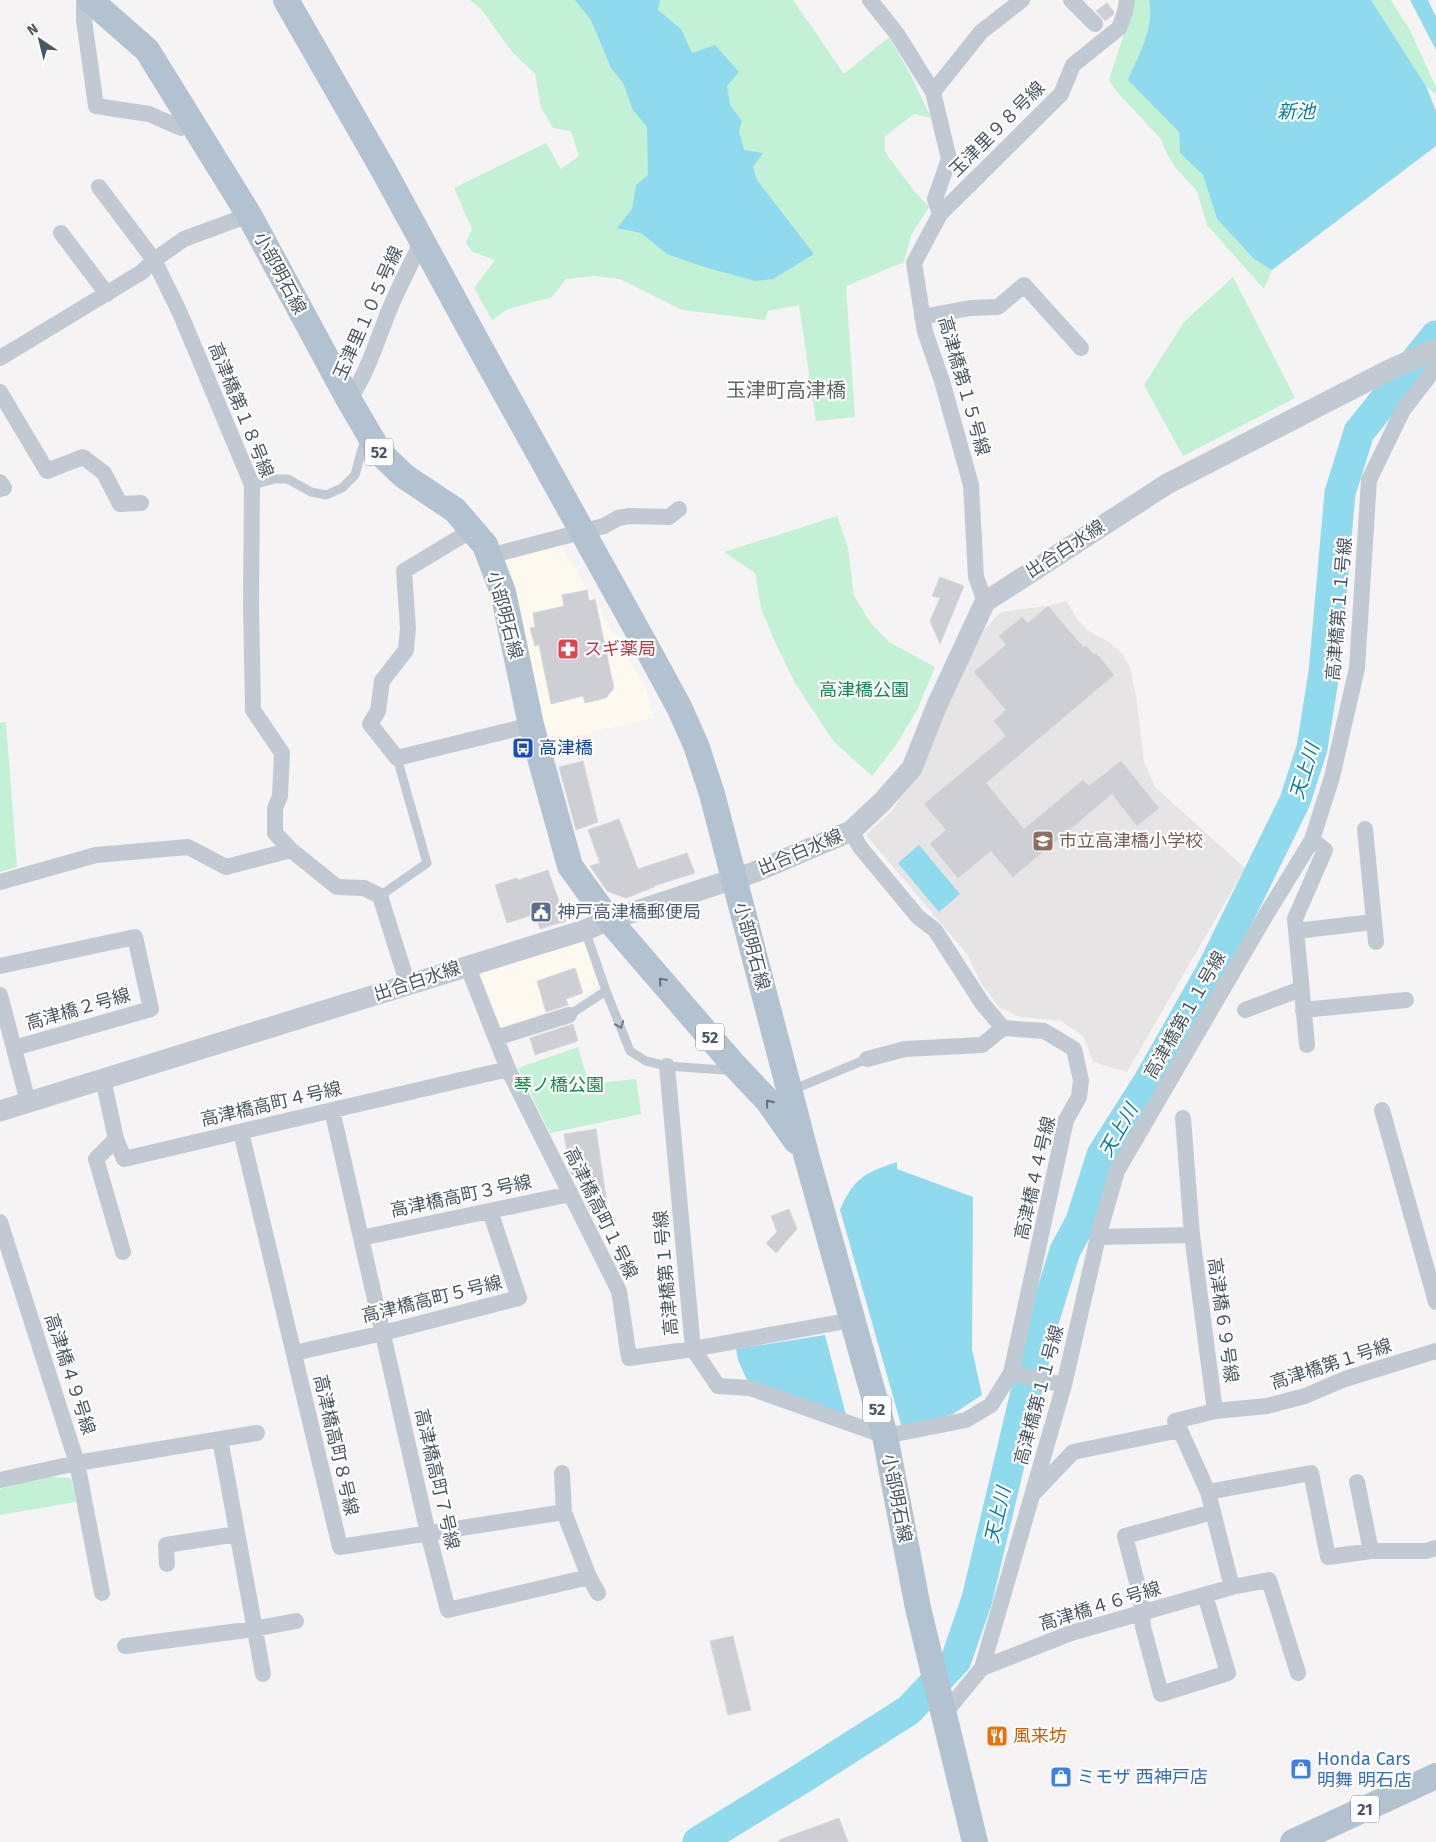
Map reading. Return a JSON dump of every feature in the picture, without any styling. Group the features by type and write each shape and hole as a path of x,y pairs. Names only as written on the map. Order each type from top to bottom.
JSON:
{"main road":[{"name":"小部明石線","path":"90,0 147,50 249,215 349,400 380,453 404,476 455,510 485,545 503,592 531,725 570,866 597,925 768,1101 807,1158"},
{"name":"小部明石線","path":"286,0 422,241 679,707 696,745 712,794 807,1158 885,1436 918,1608 975,1842"},
{"name":"21","path":"1293,1842 1436,1776"}],"street":[{"path":"84,0 84,20 96,106 149,114 181,128 192,122"},
{"path":"870,0 897,34 934,92 949,158 935,199 940,214"},
{"path":"934,92 981,32 1022,0"},
{"path":"1071,0 1095,24"},
{"name":"玉津里９８号線","path":"940,214 1061,94 1073,65 1119,28 1127,0"},
{"name":"高津橋第１８号線","path":"100,186 154,260 180,313 252,485 251,604 253,710 282,753 280,796 274,808 275,833 291,850 337,886 364,888 380,896"},
{"name":"高津橋第１５号線","path":"940,214 914,263 925,332 942,381 971,485 976,577 985,602"},
{"path":"0,358 142,272 154,260 184,239 249,215"},
{"path":"61,233 107,294"},
{"name":"玉津里１０５号線","path":"349,400 360,384 380,338 390,308 422,241"},
{"path":"922,317 970,308 998,306 1024,285 1081,348"},
{"name":"出合白水線","path":"0,1111 597,925 755,872 851,831 882,802 912,768 937,705 985,602 1167,484 1390,370 1436,349"},
{"name":"高津橋第１１号線","path":"944,1714 982,1668 1064,1385 1098,1237 1117,1171 1312,840 1332,777 1357,668 1370,480 1403,410 1436,367"},
{"path":"0,392 47,471 83,457 104,473 120,504 141,503"},
{"path":"0,482 4,488 0,489"},
{"path":"489,556 604,526 618,518 630,516 669,517 679,509"},
{"path":"472,530 404,571 408,628 406,650 382,681 378,711 370,724 397,758 531,725"},
{"path":"1365,829 1376,942"},
{"path":"851,831 860,847 918,917 935,930 982,1003 1003,1028 982,1045 905,1049 867,1058"},
{"path":"1306,1045 1295,919 1325,850 1312,840"},
{"path":"0,882 96,855 188,847 226,867 291,850"},
{"path":"380,896 408,985"},
{"path":"1296,931 1373,922"},
{"name":"高津橋２号線","path":"0,966 135,937 151,1009 14,1048"},
{"name":"高津橋高町１号線","path":"467,965 508,1069 618,1291 629,1358 693,1349 852,1320"},
{"path":"1245,1010 1301,989"},
{"path":"0,995 28,1102"},
{"path":"1303,1010 1406,1000"},
{"path":"496,1038 569,1015"},
{"name":"高津橋４４号線","path":"885,1436 966,1420 991,1404 1011,1373 1066,1120 1079,1097 1081,1080 1074,1048 1044,1031 1003,1028"},
{"name":"高津橋第１号線","path":"667,1066 693,1349 718,1386 750,1388 885,1436"},
{"name":"高津橋高町４号線","path":"102,1079 116,1139 124,1159 508,1069"},
{"name":"高津橋高町７号線","path":"332,1110 428,1533 448,1610 589,1577"},
{"path":"1382,1110 1436,1302"},
{"name":"高津橋６９号線","path":"1183,1118 1192,1235 1215,1411"},
{"name":"高津橋高町８号線","path":"241,1132 340,1547 564,1512"},
{"path":"116,1139 96,1159 123,1252"},
{"name":"高津橋高町３号線","path":"361,1238 570,1194"},
{"name":"高津橋高町５号線","path":"294,1353 383,1333 519,1298 490,1211"},
{"name":"高津橋４９号線","path":"0,1222 77,1463 0,1480"},
{"path":"1098,1237 1192,1235"},
{"name":"高津橋第１号線","path":"1180,1430 1176,1421 1215,1411 1268,1406 1305,1396 1345,1379 1436,1352"},
{"path":"1011,1373 1064,1385"},
{"path":"1033,1495 1073,1452 1180,1430 1208,1492 1232,1588"},
{"path":"102,1593 77,1463 257,1433"},
{"path":"220,1439 263,1674"},
{"path":"562,1473 564,1512 589,1577 598,1594"},
{"path":"1208,1492 1311,1473 1328,1557 1371,1551 1426,1551 1436,1548"},
{"path":"1358,1482 1371,1551"},
{"path":"1205,1595 1228,1673 1160,1694 1144,1627 1141,1598 1125,1536 1213,1512"},
{"path":"167,1564 166,1545 237,1534"},
{"name":"高津橋４６号線","path":"982,1668 1071,1633 1205,1595 1269,1580 1298,1673"},
{"path":"125,1646 254,1629 296,1621"}],"lane":[{"path":"252,485 275,479 288,479 311,492 326,495 342,488 355,475 367,432"},
{"path":"380,896 428,863 397,758"},
{"path":"597,925 606,992 630,1051 646,1061 667,1066 724,1070 734,1065"},
{"path":"569,1015 606,992"},
{"path":"790,1091 867,1058"}],"shaded area":[{"path":"557,539 645,686 654,718 547,742 500,557"},
{"name":"市立高津橋小学校","path":"1066,601 1087,630 1110,643 1122,653 1130,667 1136,696 1144,762 1155,787 1245,868 1127,1072 1093,1062 1084,1037 1061,1021 1020,1017 999,1007 981,983 967,954 866,835 892,811 928,754 964,666 986,628 1001,612 1048,606"},
{"path":"584,938 601,984 572,1003 498,1029 479,979 487,967"}],"green space":[{"path":"470,0 793,0 844,74 889,37 912,77 931,118 914,114 885,136 885,152 911,187 929,207 911,235 904,262 846,286 855,417 816,421 799,305 768,311 765,320 682,310 620,279 594,276 566,279 552,297 508,309 492,320 474,288 495,260 471,251 466,242 472,229 454,188 546,143 561,169 579,156 571,131 553,128 541,108 535,74 513,53 481,9"},
{"path":"1130,0 1149,0 1150,21 1145,41 1129,80 1179,132 1180,153 1203,175 1217,219 1254,259 1272,270 1264,289 1207,225 1197,191 1176,168 1167,154 1161,139 1117,92 1109,80 1126,28"},
{"path":"1371,0 1391,0 1410,30 1436,87 1436,95 1426,86"},
{"path":"1233,277 1295,398 1183,456 1144,385 1184,322"},
{"name":"高津橋公園","path":"837,516 848,548 854,596 870,622 889,642 935,667 917,710 896,745 872,776 834,742 795,683 761,608 755,573 724,552"},
{"path":"6,722 17,867 0,872 0,723"},
{"name":"琴ノ橋公園","path":"578,1047 589,1084 636,1079 641,1114 550,1133 518,1068"},
{"path":"49,1477 71,1478 76,1502 0,1515 0,1489 21,1482"}],"water":[{"path":"575,0 660,0 658,10 681,29 692,53 715,45 739,72 727,86 730,105 742,121 739,131 744,150 763,153 753,167 757,180 814,254 773,279 755,281 704,267 667,254 641,233 617,228 632,209 636,185 648,175 647,127 633,110 623,83 611,68 591,20"},
{"name":"新池","path":"1149,0 1371,0 1426,86 1436,111 1436,146 1272,270 1254,259 1217,219 1203,175 1180,153 1179,132 1128,80 1148,31 1150,21"},
{"path":"1410,0 1428,0 1436,17 1436,50"},
{"path":"919,845 960,894 939,912 898,863"},
{"path":"897,1162 897,1169 973,1197 972,1349 982,1395 953,1414 902,1428 840,1210 850,1191 861,1178"},
{"path":"825,1335 846,1415 747,1380 738,1360 736,1349"}],"building":[{"path":"1107,3 1114,12 1105,21 1096,11"},
{"path":"940,577 964,586 940,644 930,621 940,598 932,596"},
{"path":"587,590 589,601 595,599 614,688 606,698 585,703 583,696 551,704 539,645 535,646 530,628 535,627 533,613 564,606 562,595"},
{"path":"1048,606 1084,648 1086,646 1094,655 1096,653 1114,675 986,783 1024,829 1083,780 1089,786 1121,761 1159,808 1137,826 1112,794 1013,877 991,851 958,878 930,844 946,830 924,804 1006,736 994,721 1006,710 974,672 1006,645 999,636 1022,617 1028,623"},
{"path":"583,761 598,822 576,830 559,767"},
{"path":"619,819 638,869 687,853 695,873 654,886 626,898 607,891 590,866 600,863 588,830"},
{"path":"548,870 566,921 540,929 535,914 507,923 495,885"},
{"path":"575,968 583,993 566,999 568,1005 546,1012 537,981"},
{"path":"573,1024 578,1041 535,1055 530,1038"},
{"path":"596,1129 608,1211 591,1213 586,1202 582,1174 572,1175 570,1171 564,1134"},
{"path":"789,1209 797,1229 776,1253 766,1243 777,1232 771,1216"},
{"path":"733,1636 751,1710 728,1715 710,1641"},
{"path":"839,1818 848,1842 779,1842 779,1840"}],"waterway":[{"name":"天上川","path":"698,1842 909,1710 956,1660 977,1599 1042,1325 1065,1251 1081,1221 1102,1155 1149,1081 1210,974 1295,801 1312,748 1324,673 1340,493 1359,432 1436,336"}],"place":[{"name":"スギ薬局","path":"568,649"},
{"name":"高津橋","path":"523,748"},
{"name":"市立高津橋小学校","path":"1043,841"},
{"name":"神戸高津橋郵便局","path":"541,912"},
{"name":"風来坊","path":"997,1736"},
{"name":"Honda Cars 明舞 明石店","path":"1301,1769"},
{"name":"ミモザ 西神戸店","path":"1061,1777"}],"district":[{"name":"玉津町高津橋","path":"786,390"}]}
